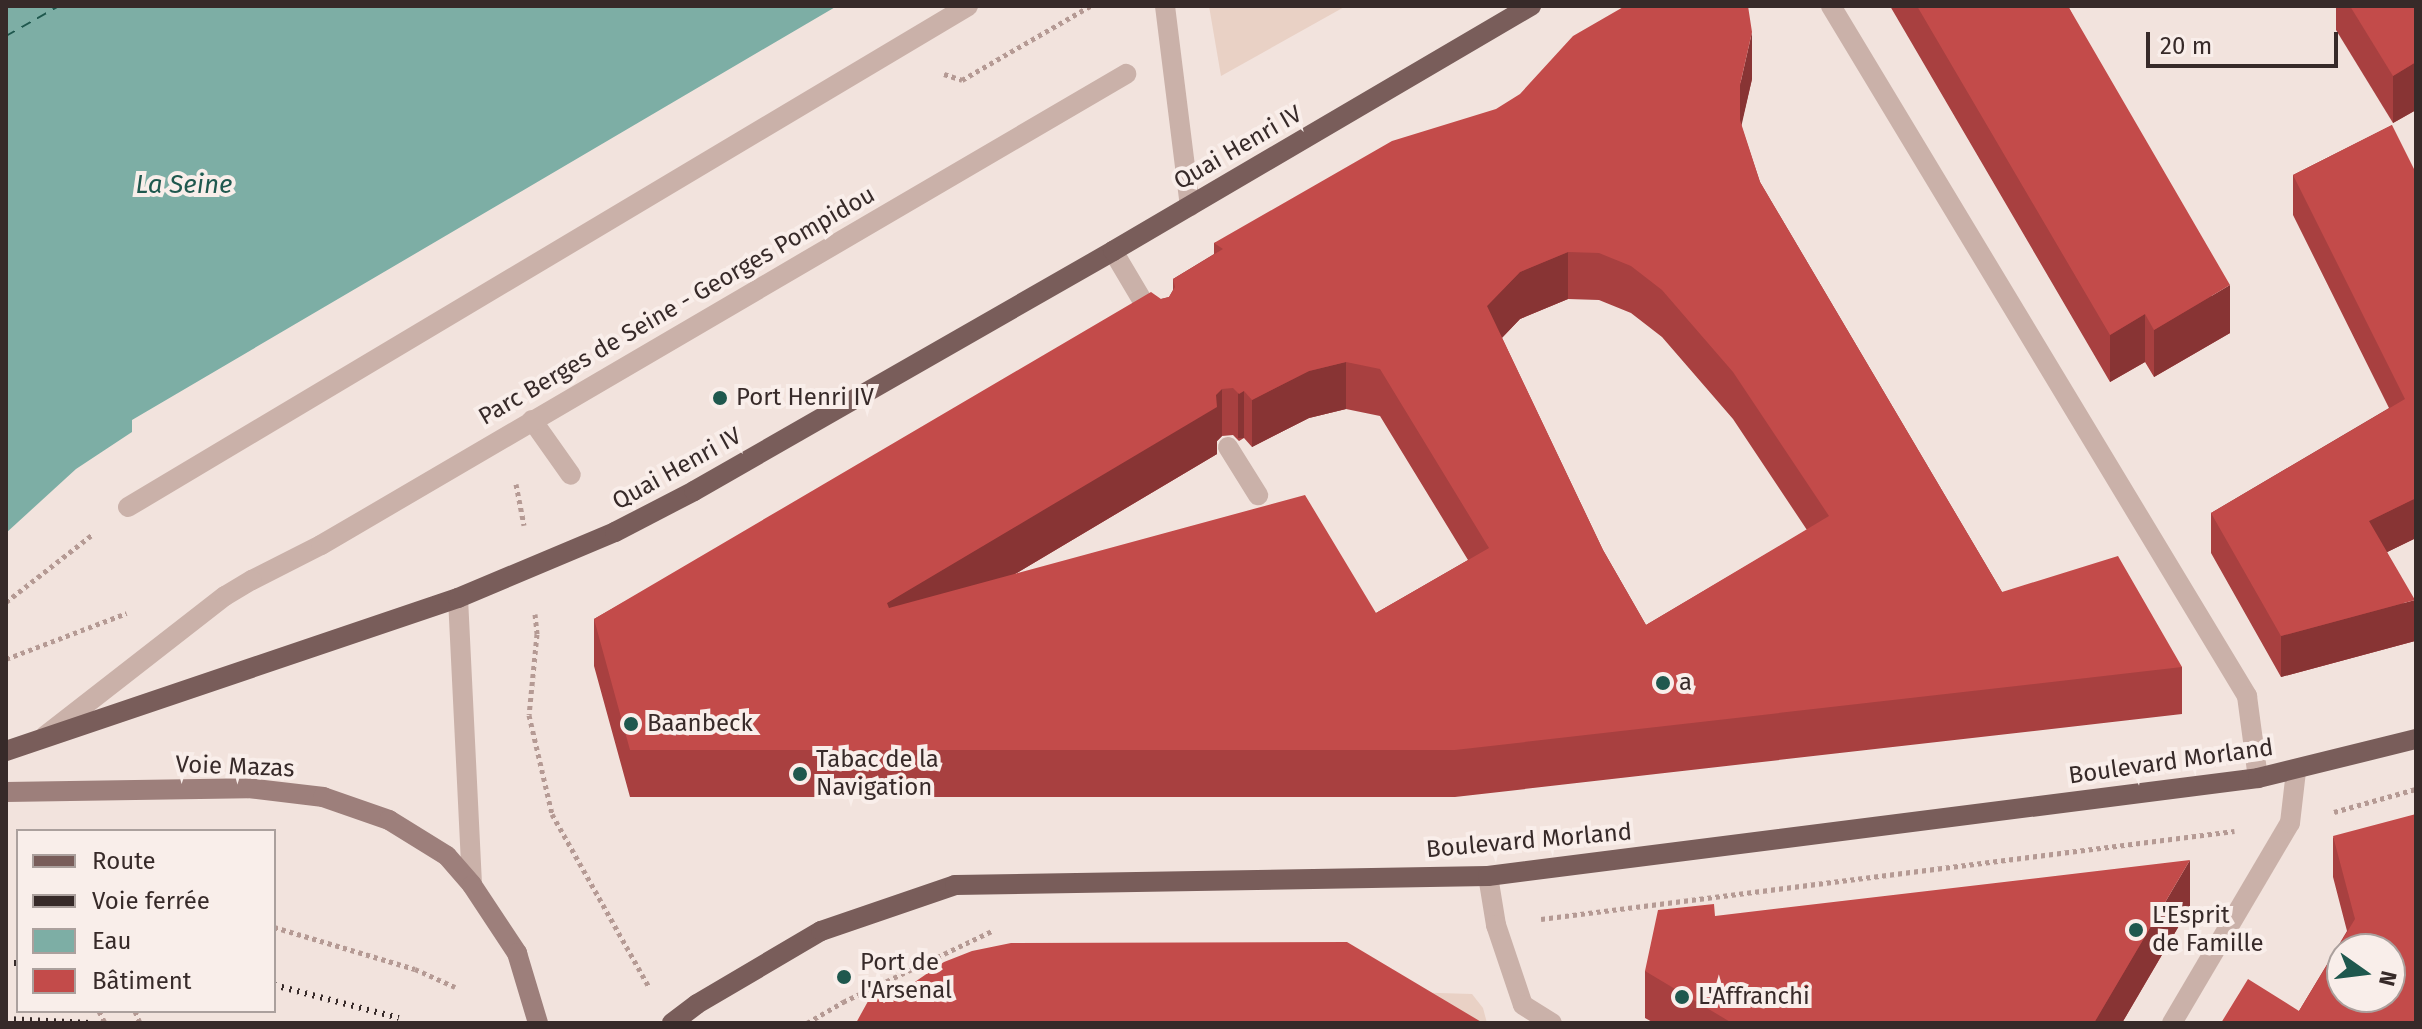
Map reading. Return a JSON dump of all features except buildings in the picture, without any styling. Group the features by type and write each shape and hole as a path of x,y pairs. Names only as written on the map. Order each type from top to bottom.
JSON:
{"main road":[{"name":"Quai Henri IV","path":"6,751 458,598 606,536 694,491 1113,251 1531,6"},
{"name":"Boulevard Morland","path":"672,1023 697,1004 821,931 955,885 1488,876 2258,778 2416,739"},
{"name":"Voie Mazas","path":"6,792 248,788 323,797 389,820 447,856 472,885 517,953 538,1023"}],"street":[{"path":"128,507 968,6"},
{"path":"1165,6 1190,206"},
{"path":"1831,6 2247,696 2258,778"},
{"name":"Parc Berges de Seine - Georges Pompidou","path":"45,736 225,596 321,545 1126,74"},
{"path":"1113,251 1162,333"},
{"path":"532,420 571,475"},
{"path":"1228,447 1258,495"},
{"path":"458,598 472,885"},
{"path":"2172,1023 2290,823 2296,771"},
{"path":"1488,876 1496,925 1523,1005 1552,1023"}],"path":[{"path":"962,80 1090,6"},
{"path":"6,602 128,507"},
{"path":"535,621 537,634 529,715 552,814 651,991"},
{"path":"2342,809 2416,789"},
{"path":"1566,916 2223,833"},
{"path":"276,928 415,969 455,987"},
{"path":"807,1023 992,931 1005,929"}],"shaded area":[{"path":"1209,6 1346,6 1221,76"},
{"path":"1374,991 1472,994 1483,1008 1487,1023 1402,1023"}],"water":[{"name":"La Seine","path":"6,6 837,6 132,420 132,432 76,469 6,533"}],"ferry route":[{"path":"6,36 59,6"}],"railway":[{"path":"6,963 16,963"},
{"path":"276,986 399,1018"},
{"path":"6,1019 91,1023"}],"place":[{"name":"Port Henri IV","path":"720,398"},
{"name":"a","path":"1663,683"},
{"name":"Baanbeck","path":"631,724"},
{"name":"Tabac de la Navigation","path":"800,774"},
{"name":"L'Esprit de Famille","path":"2136,930"},
{"name":"Port de l'Arsenal","path":"844,977"},
{"name":"L'Affranchi","path":"1682,997"}]}
